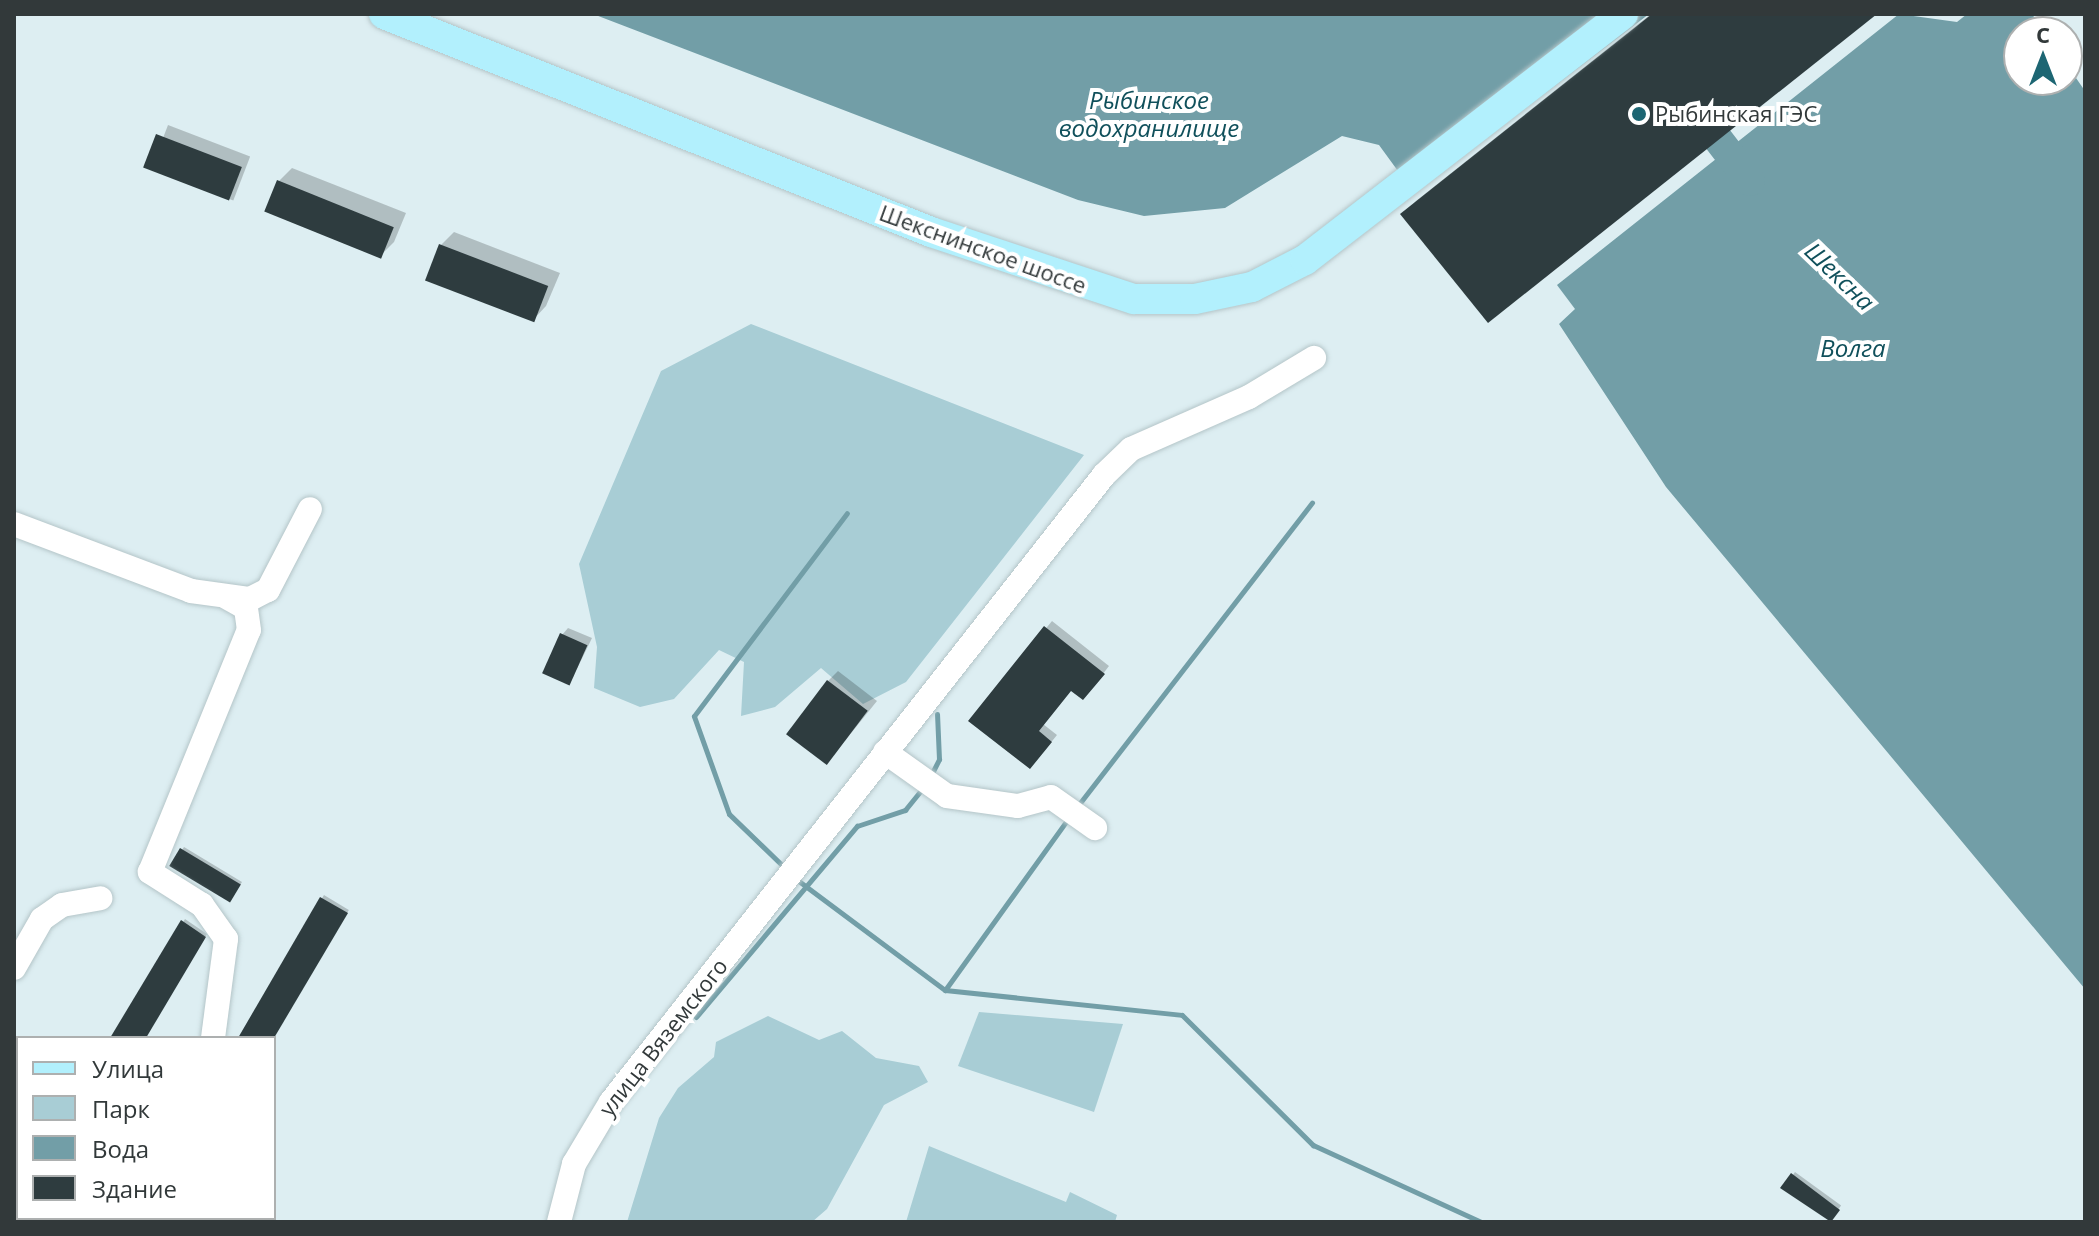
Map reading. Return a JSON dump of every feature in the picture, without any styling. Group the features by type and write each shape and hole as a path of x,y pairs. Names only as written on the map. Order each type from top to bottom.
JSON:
{"main road":[{"name":"Шекснинское шоссе","path":"384,14 931,232 1134,299 1195,299 1252,287 1380,207 1623,14"}],"street":[{"name":"улица Вяземского","path":"559,1222 574,1164 599,1119 885,752 1119,459 1314,358"},
{"path":"228,598 268,590 310,509"},
{"path":"14,524 172,585 228,598 246,608 249,630 150,872 202,905 226,939 213,1036"},
{"path":"885,752 947,796 1018,806 1051,797 1095,828"},
{"path":"14,968 42,919 62,905 100,898"}],"green space":[{"path":"751,324 1084,455 906,682 863,704 821,668 775,707 741,716 744,662 719,650 674,699 640,707 594,688 597,647 579,564 661,371"},
{"path":"979,1012 1123,1024 1094,1112 958,1066"},
{"path":"768,1016 819,1040 842,1031 876,1058 919,1066 928,1082 884,1105 827,1209 812,1222 627,1222 659,1118 678,1088 714,1057 716,1042"},
{"path":"929,1146 1066,1202 1070,1192 1117,1215 1115,1222 906,1222"}],"water":[{"name":"Рыбинское водохранилище","path":"593,14 1649,14 1414,193 1379,145 1342,136 1225,208 1144,216 1078,200"},
{"name":"Волга","path":"1899,14 1957,22 1967,14 2032,14 2033,16 2003,16 2003,96 2083,96 2083,88 2085,91 2085,989 1666,487 1559,324 1575,309 1557,285"}],"building":[{"name":"Рыбинская ГЭС","path":"1652,14 1877,14 1488,323 1400,214"},
{"path":"156,134 242,167 229,201 143,168"},
{"path":"277,180 394,227 381,259 264,212"},
{"path":"439,244 548,286 534,322 425,280"},
{"path":"1044,626 1105,674 1083,700 1071,691 1039,731 1052,742 1030,769 968,721"},
{"path":"560,633 587,645 570,685 542,673"},
{"path":"827,680 868,711 827,765 786,734"},
{"path":"180,848 241,885 230,903 169,866"},
{"path":"320,897 348,913 275,1036 239,1036"},
{"path":"181,920 206,937 147,1036 111,1036"},
{"path":"1791,1173 1840,1210 1831,1222 1780,1188"}],"waterway":[{"name":"Шексна","path":"1694,108 1750,181"},
{"path":"1076,808 1312,503"},
{"path":"786,869 729,814 694,716 847,513"},
{"path":"930,777 939,759 937,714"},
{"path":"696,1017 857,826 905,810 922,789"},
{"path":"945,990 1068,819"},
{"path":"796,879 945,990 1182,1015 1313,1145 1481,1222"}],"place":[{"name":"Рыбинская ГЭС","path":"1639,114"}]}
